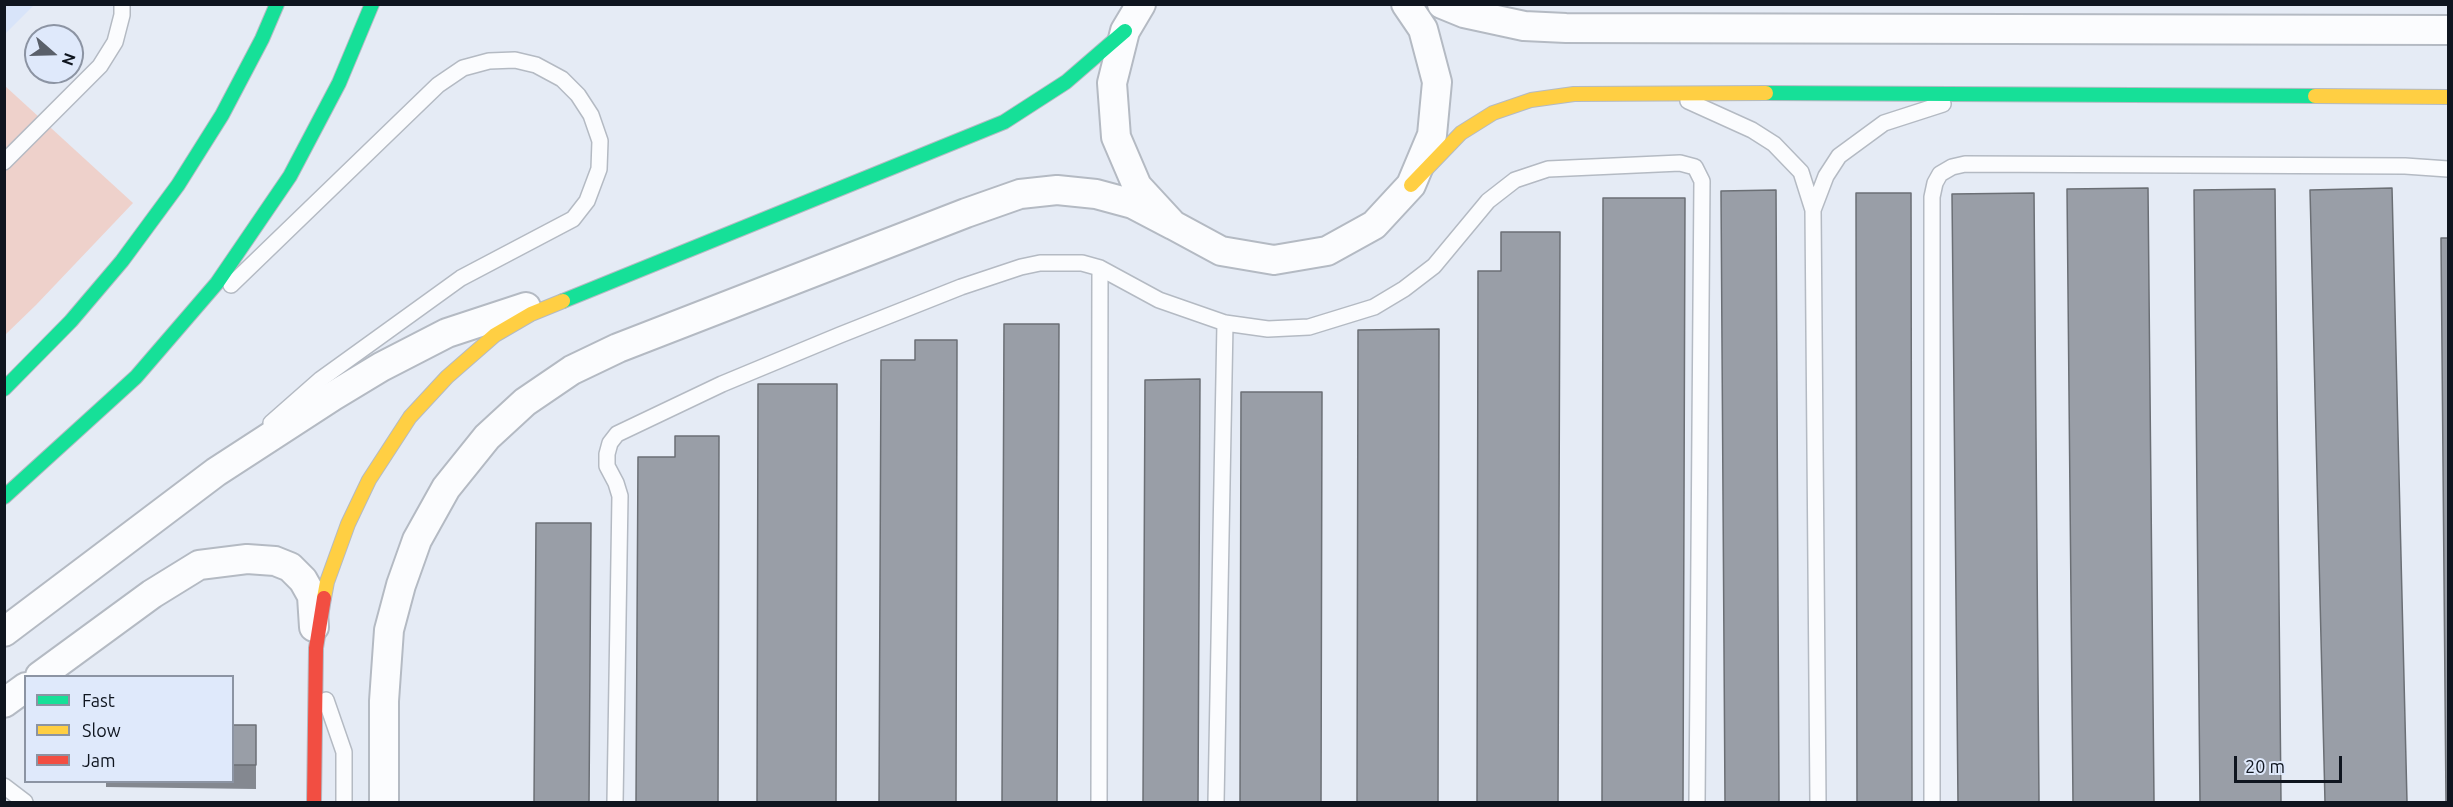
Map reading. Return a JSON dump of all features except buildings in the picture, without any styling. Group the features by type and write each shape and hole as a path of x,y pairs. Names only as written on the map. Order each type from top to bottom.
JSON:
{"street":[{"path":"4,389 39,355 122,261 178,185 222,115 262,39 277,4"},
{"path":"4,497 136,377 217,283 290,176 339,83 372,4"},
{"path":"1141,4 1125,31 1112,83 1116,137 1137,186 1173,225"},
{"path":"1406,4 1423,29 1437,82 1432,135 1411,185"},
{"path":"1442,4 1464,13 1524,26 1566,28 2448,30"},
{"path":"316,660 327,582 348,524 369,480 410,417 447,377 495,335 531,314 616,278 1004,122 1066,82 1125,31"},
{"path":"384,802 384,700 389,630 401,585 417,540 446,488 487,437 525,402 572,370 618,348 1020,194 1057,190 1096,194 1132,204 1221,251 1274,260 1327,251 1374,225 1461,133 1493,112 1531,100 1574,94 1668,92 2448,97"},
{"path":"4,632 216,472 381,367 447,333 616,278"},
{"path":"41,675 177,576 199,565 224,561 275,561 290,567 303,580 312,596 316,660 314,802"},
{"path":"4,703 24,688"}],"lane":[{"path":"4,162 100,66 116,42 122,4"},
{"path":"136,377 438,85 463,68 489,61 515,60 536,66 562,79 578,95 591,115 600,141 599,169 587,201 573,219 461,278 409,314 321,379 216,472"},
{"path":"1668,92 1752,130 1774,144 1801,172 1813,210 1818,802"},
{"path":"1813,210 1826,176 1839,156 1858,141 1884,123 1971,95"},
{"path":"615,802 620,496 607,466 607,454 609,443 617,434 722,384 950,292 1021,267 1064,262 1100,268 1159,300 1225,323 1268,329 1309,327 1374,307 1404,290 1434,266 1488,201 1515,180 1548,169 1680,163 1695,167 1702,181 1697,802"},
{"path":"1932,802 1932,197 1940,174 1952,167 1965,164 2405,166 2448,169"},
{"path":"1099,802 1100,268"},
{"path":"1216,802 1225,323"},
{"path":"4,373 39,355"},
{"path":"316,660 344,752 344,802"},
{"path":"4,786 25,802"}],"shaded area":[{"path":"4,5 34,5 5,34"},
{"path":"4,85 133,203 5,335"}],"traffic: fast":[{"path":"4,389 71,321 122,261 178,185 222,115 262,39 277,4"},
{"path":"4,497 136,377 217,283 290,176 339,83 372,4"},
{"path":"563,301 1004,122 1066,82 1125,31"},
{"path":"1766,93 2315,96"}],"traffic: slow":[{"path":"1411,185 1461,133 1493,113 1531,100 1574,94 1766,93"},
{"path":"2315,96 2448,97"},
{"path":"324,598 327,582 348,524 369,480 410,417 447,377 495,335 531,314 563,301"}],"traffic: jam":[{"path":"314,802 316,648 324,598"}]}
